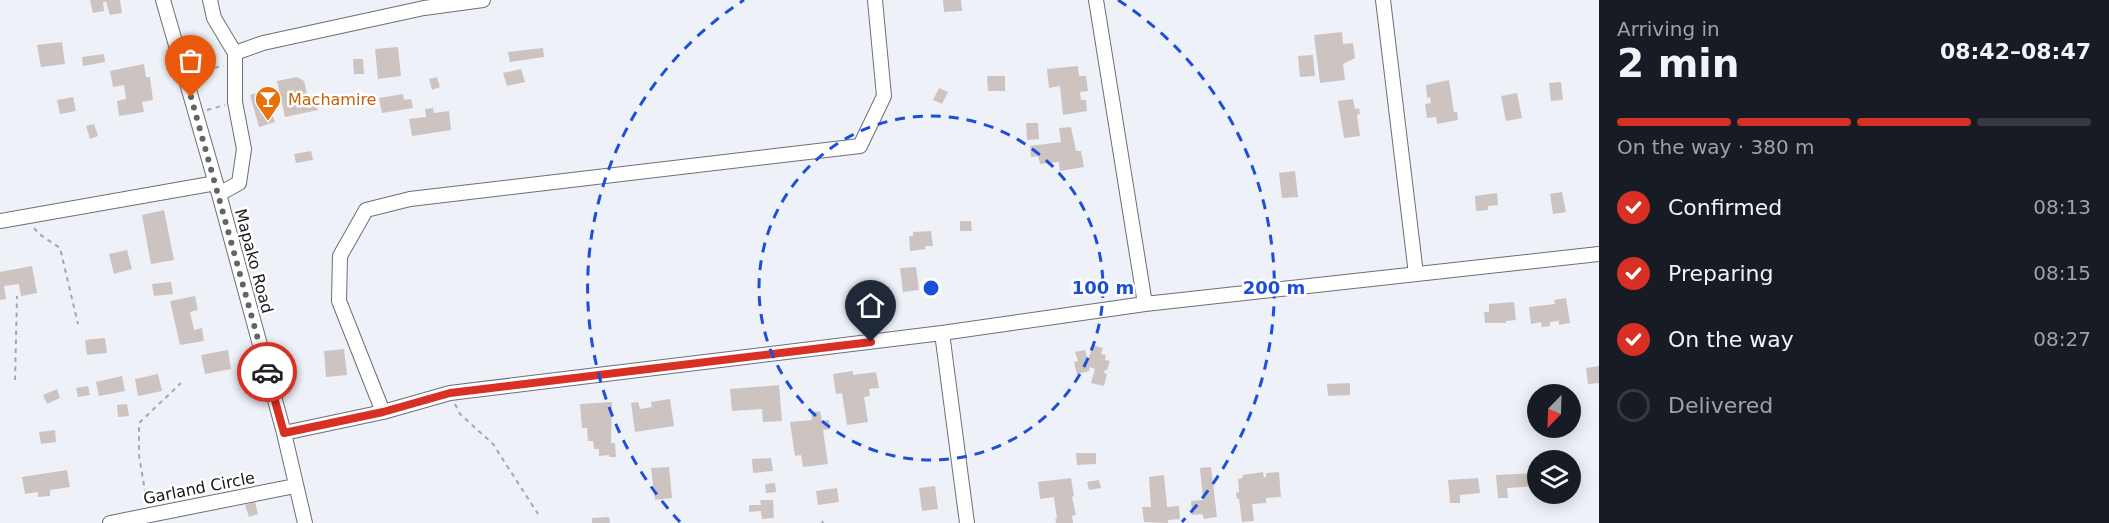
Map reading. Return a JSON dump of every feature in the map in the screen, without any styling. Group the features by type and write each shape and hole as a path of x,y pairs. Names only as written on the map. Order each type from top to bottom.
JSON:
{"street":[{"name":"Mapako Road","path":"163,0 218,189 284,433 305,523"},
{"path":"0,221 218,189 239,183 243,149 235,102 235,58 214,18 210,0"},
{"path":"235,58 262,43 423,4 483,0"},
{"path":"383,412 339,301 340,256 366,210 410,199 860,146 885,96 875,0"},
{"path":"1096,0 1145,304"},
{"path":"1383,0 1416,274"},
{"path":"284,433 383,412 450,393 942,333 1145,304 1599,254"},
{"path":"942,333 967,523"},
{"name":"Garland Circle","path":"110,523 295,486"}],"path":[{"path":"182,66 202,70 235,58"},
{"path":"196,113 235,102"},
{"path":"25,216 39,234 60,248 78,324"},
{"path":"15,380 17,296"},
{"path":"150,515 139,455 139,423 181,383"},
{"path":"450,393 460,414 493,444 538,514"}],"building":[{"path":"90,0 120,0 122,13 110,15 106,2 103,2 104,11 93,13"},
{"path":"943,0 961,0 962,11 944,12"},
{"path":"1342,32 1343,44 1353,43 1355,58 1343,64 1345,80 1320,83 1314,35"},
{"path":"62,42 65,64 41,67 37,45"},
{"path":"398,47 401,76 378,79 375,49"},
{"path":"543,48 544,57 510,62 508,52"},
{"path":"104,54 105,62 83,66 82,57"},
{"path":"1313,55 1315,76 1300,77 1298,56"},
{"path":"353,59 363,59 364,74 354,74"},
{"path":"144,64 146,77 150,77 153,100 142,102 144,112 119,116 117,101 126,99 124,85 113,87 110,71"},
{"path":"1078,66 1079,76 1086,76 1088,91 1080,92 1081,100 1086,100 1087,111 1063,115 1060,86 1049,88 1047,69"},
{"path":"521,69 525,82 507,86 503,73"},
{"path":"987,76 1005,76 1005,91 988,91"},
{"path":"297,77 304,81 309,102 315,100 318,110 285,117 277,81"},
{"path":"437,77 440,87 432,90 429,79"},
{"path":"1449,80 1454,112 1457,112 1458,120 1437,124 1436,117 1427,118 1425,104 1431,103 1430,97 1427,98 1426,85"},
{"path":"1561,82 1563,100 1551,101 1549,83"},
{"path":"939,88 948,92 942,104 933,100"},
{"path":"265,90 275,122 259,127 250,95"},
{"path":"1517,93 1522,118 1506,121 1501,96"},
{"path":"403,94 404,100 411,99 413,108 382,113 379,98"},
{"path":"73,97 76,111 60,114 57,100"},
{"path":"1353,99 1355,109 1359,108 1360,114 1357,115 1360,136 1344,138 1338,101"},
{"path":"433,108 434,113 449,111 451,130 412,136 409,119 426,117 425,109"},
{"path":"1026,123 1038,123 1039,139 1027,140"},
{"path":"94,124 98,136 90,139 86,126"},
{"path":"1071,127 1076,151 1081,151 1084,167 1060,171 1059,162 1040,164 1038,156 1031,157 1030,146 1061,142 1059,128"},
{"path":"311,151 313,160 296,163 294,154"},
{"path":"1295,171 1298,197 1282,198 1279,173"},
{"path":"1562,192 1566,212 1553,214 1550,194"},
{"path":"1497,193 1498,205 1488,206 1488,210 1476,211 1475,196"},
{"path":"164,210 174,260 151,264 142,215"},
{"path":"960,221 971,221 972,231 960,231"},
{"path":"931,231 933,246 910,251 909,236 913,236 913,232"},
{"path":"127,250 132,269 114,274 109,254"},
{"path":"32,266 37,293 21,296 19,284 4,286 6,299 0,300 0,272"},
{"path":"916,267 919,290 903,292 900,268"},
{"path":"171,282 173,294 154,296 152,284"},
{"path":"195,296 198,310 190,312 194,330 202,328 204,341 180,345 170,301"},
{"path":"1566,298 1570,323 1559,325 1559,321 1550,322 1550,326 1542,327 1541,322 1531,324 1529,307 1555,304 1554,300"},
{"path":"1514,302 1516,320 1506,321 1506,323 1485,323 1484,312 1489,312 1489,304"},
{"path":"105,338 107,353 87,355 85,340"},
{"path":"1093,345 1103,348 1101,354 1106,355 1105,360 1110,361 1104,373 1107,374 1104,386 1091,383 1095,369 1090,367 1089,371 1077,374 1074,362 1078,361 1075,352 1085,350 1088,360"},
{"path":"344,349 347,375 326,377 324,351"},
{"path":"228,350 231,369 205,374 201,355"},
{"path":"1599,366 1599,383 1588,384 1586,368"},
{"path":"853,371 853,375 876,372 879,388 869,389 870,396 864,397 868,422 847,425 842,393 836,394 833,374"},
{"path":"158,374 162,391 138,396 135,379"},
{"path":"122,376 125,391 99,396 96,382"},
{"path":"1350,383 1350,395 1328,396 1327,384"},
{"path":"779,385 782,421 763,422 762,409 732,411 730,389"},
{"path":"88,386 90,395 78,397 76,388"},
{"path":"57,389 60,398 47,404 43,395"},
{"path":"670,399 674,426 635,432 631,403 638,402 640,409 652,407 651,402"},
{"path":"612,402 611,443 615,443 616,457 599,456 599,449 594,449 593,441 588,441 587,428 582,428 580,404"},
{"path":"127,404 129,416 118,417 117,405"},
{"path":"820,411 822,421 829,420 830,429 823,430 828,464 803,467 801,455 795,456 790,422 812,420 811,412"},
{"path":"55,430 56,442 41,444 39,432"},
{"path":"1076,453 1096,453 1096,464 1077,465"},
{"path":"771,458 773,471 753,473 752,459"},
{"path":"669,467 672,498 655,500 651,468"},
{"path":"1211,467 1217,517 1204,519 1202,514 1192,515 1191,501 1203,500 1200,468"},
{"path":"67,470 70,487 50,490 50,496 38,497 38,492 25,494 22,477"},
{"path":"1263,472 1264,478 1266,473 1279,472 1281,497 1266,498 1266,503 1252,504 1254,521 1242,522 1236,493 1239,492 1238,479 1243,475"},
{"path":"1527,473 1527,487 1507,488 1508,498 1498,498 1496,475"},
{"path":"1164,475 1167,507 1179,506 1180,519 1168,520 1168,523 1144,522 1142,507 1151,507 1149,477"},
{"path":"1071,478 1076,515 1072,516 1073,523 1056,523 1054,497 1040,499 1038,482"},
{"path":"1478,478 1480,493 1460,495 1460,503 1450,503 1448,480"},
{"path":"1099,480 1101,488 1089,490 1087,482"},
{"path":"775,483 776,492 766,493 765,484"},
{"path":"935,486 938,509 922,511 919,488"},
{"path":"837,488 839,502 818,505 816,491"},
{"path":"760,500 773,500 774,518 762,519 761,511 749,512 749,505 761,505"},
{"path":"255,502 258,514 249,517 245,505"},
{"path":"609,517 610,523 592,523 592,518"}],"way so far":[{"path":"191,97 267,372"}],"place":[{"name":"Machamire","path":"268,122"}],"route":[{"path":"267,372 284,433 383,412 450,393 871,342"}]}
